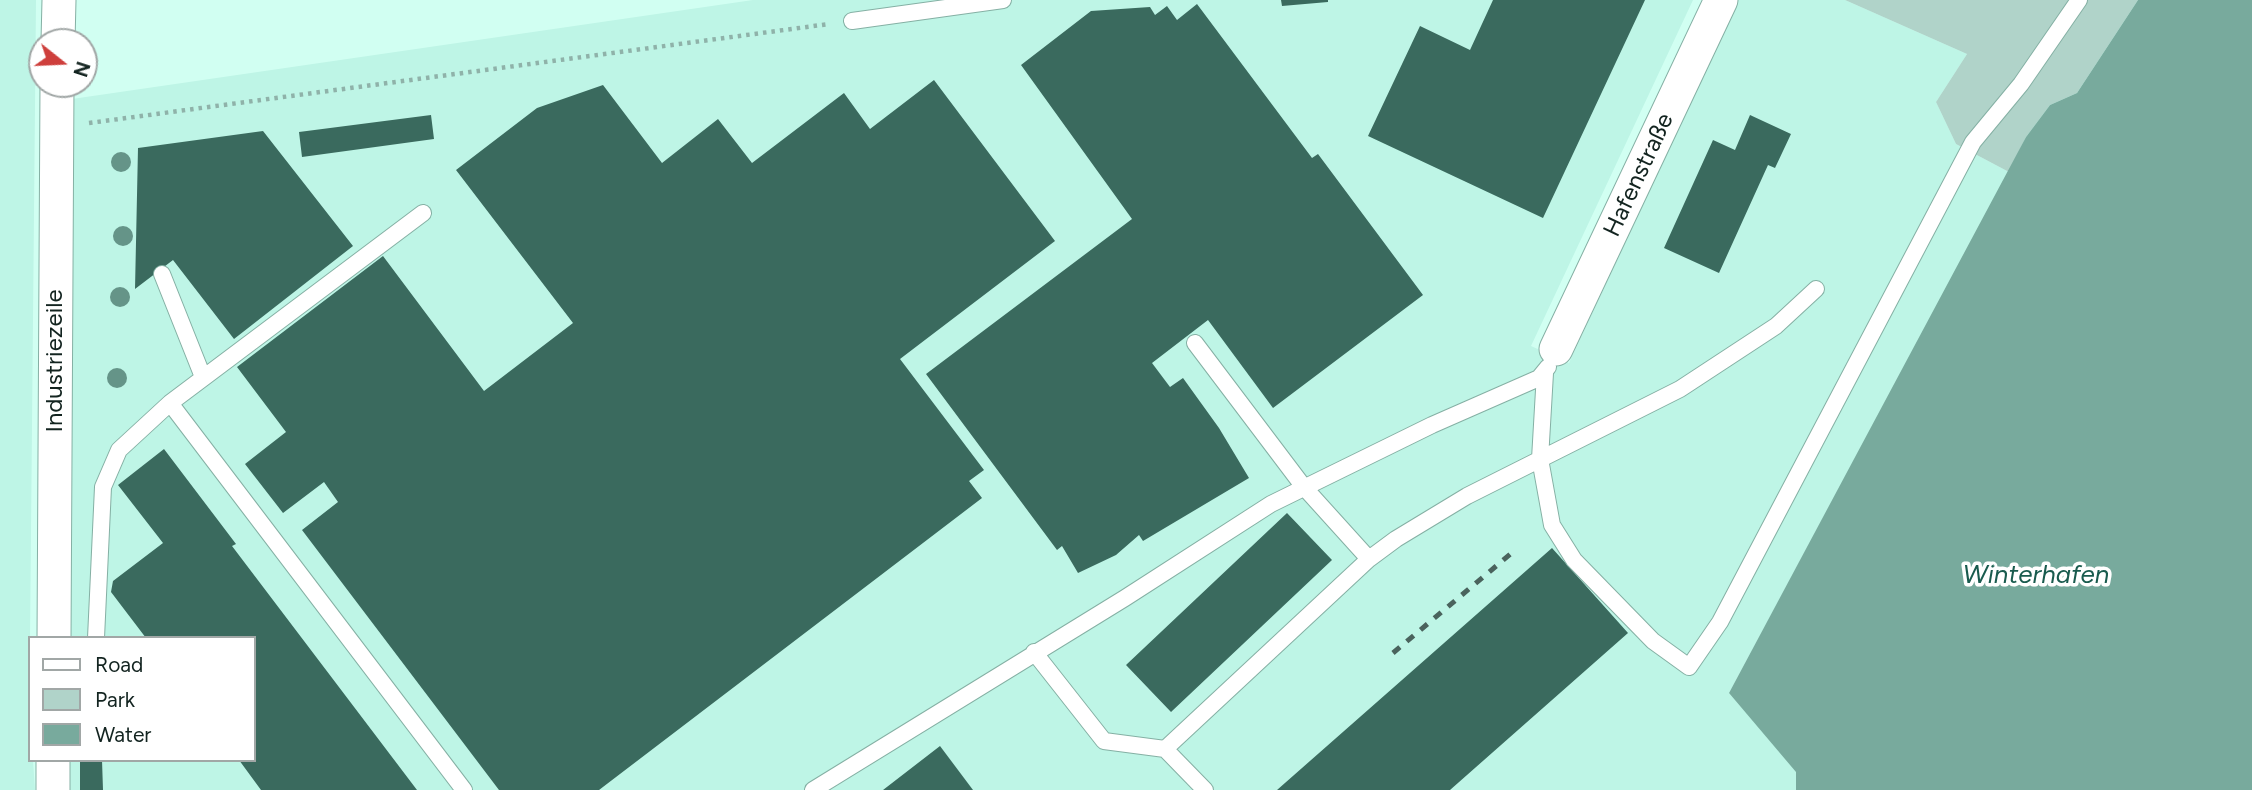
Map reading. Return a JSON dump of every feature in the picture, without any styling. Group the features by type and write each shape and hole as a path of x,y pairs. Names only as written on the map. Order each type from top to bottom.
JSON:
{"street":[{"path":"58,28 59,0"},
{"name":"Hafenstraße","path":"1551,361 1721,0"},
{"name":"Industriezeile","path":"54,636 57,98"},
{"path":"53,762 53,790"}],"lane":[{"path":"852,20 1003,0"},
{"path":"1551,361 1540,459 1552,525 1574,560 1653,641 1689,667 1720,622 1973,142 2021,84 2079,0"},
{"path":"96,636 103,486 120,450 170,403 203,377 423,213"},
{"path":"162,274 203,377"},
{"path":"1165,749 1369,559 1418,525 1540,459 1679,389 1734,356 1776,326 1816,289"},
{"path":"1195,343 1303,486 1369,559"},
{"path":"814,790 1303,486 1530,383 1551,361"},
{"path":"170,403 464,790"},
{"path":"1034,652 1104,741 1165,749 1205,790"}],"path":[{"path":"56,125 100,122 852,20"}],"shaded area":[{"path":"0,0 36,0 36,28 28,28 28,98 35,98 28,762 33,762 35,790 0,790"},
{"path":"753,0 1693,0 1531,346 1569,363 1738,0 1845,0 1967,54 1936,102 1956,144 2009,172 1729,693 1797,772 1796,790 67,790 66,762 256,762 256,636 63,636 72,99 98,98 98,95"}],"green space":[{"path":"1845,0 2138,0 2077,93 2050,105 2026,137 2009,172 1956,144 1936,102 1967,54"}],"water":[{"name":"Winterhafen","path":"2138,0 2252,0 2252,790 1796,790 1796,772 1729,693 2026,137 2050,105 2077,93"}],"building":[{"path":"1281,0 1328,0 1328,2 1282,6"},
{"path":"1493,0 1645,0 1543,218 1368,136 1420,26 1470,50"},
{"path":"1197,4 1312,158 1318,154 1423,295 1273,408 1208,320 1152,363 1170,387 1183,378 1219,428 1249,478 1143,541 1139,535 1116,555 1078,573 1062,546 1057,550 926,374 1132,219 1021,65 1091,11 1150,7 1155,15 1167,6 1177,20"},
{"path":"934,80 1055,241 900,359 984,470 969,481 982,498 599,790 499,790 302,530 338,502 324,482 283,513 245,464 286,432 237,367 383,256 484,391 573,323 456,170 537,108 603,85 662,163 718,119 752,163 844,93 870,129"},
{"path":"431,115 434,139 302,157 299,132"},
{"path":"1750,115 1791,134 1775,168 1768,165 1719,273 1664,248 1713,140 1735,150"},
{"path":"263,131 353,246 234,339 173,260 135,289 138,148"},
{"path":"164,449 236,544 232,546 417,790 261,790 240,762 256,762 256,636 144,636 111,592 113,581 163,543 118,485"},
{"path":"1287,513 1332,560 1171,712 1126,665"},
{"path":"1552,548 1628,633 1450,790 1277,790"},
{"path":"940,746 973,790 883,790"},
{"path":"80,762 102,762 103,790 80,790"}],"railway":[{"path":"1393,653 1514,551"}]}
